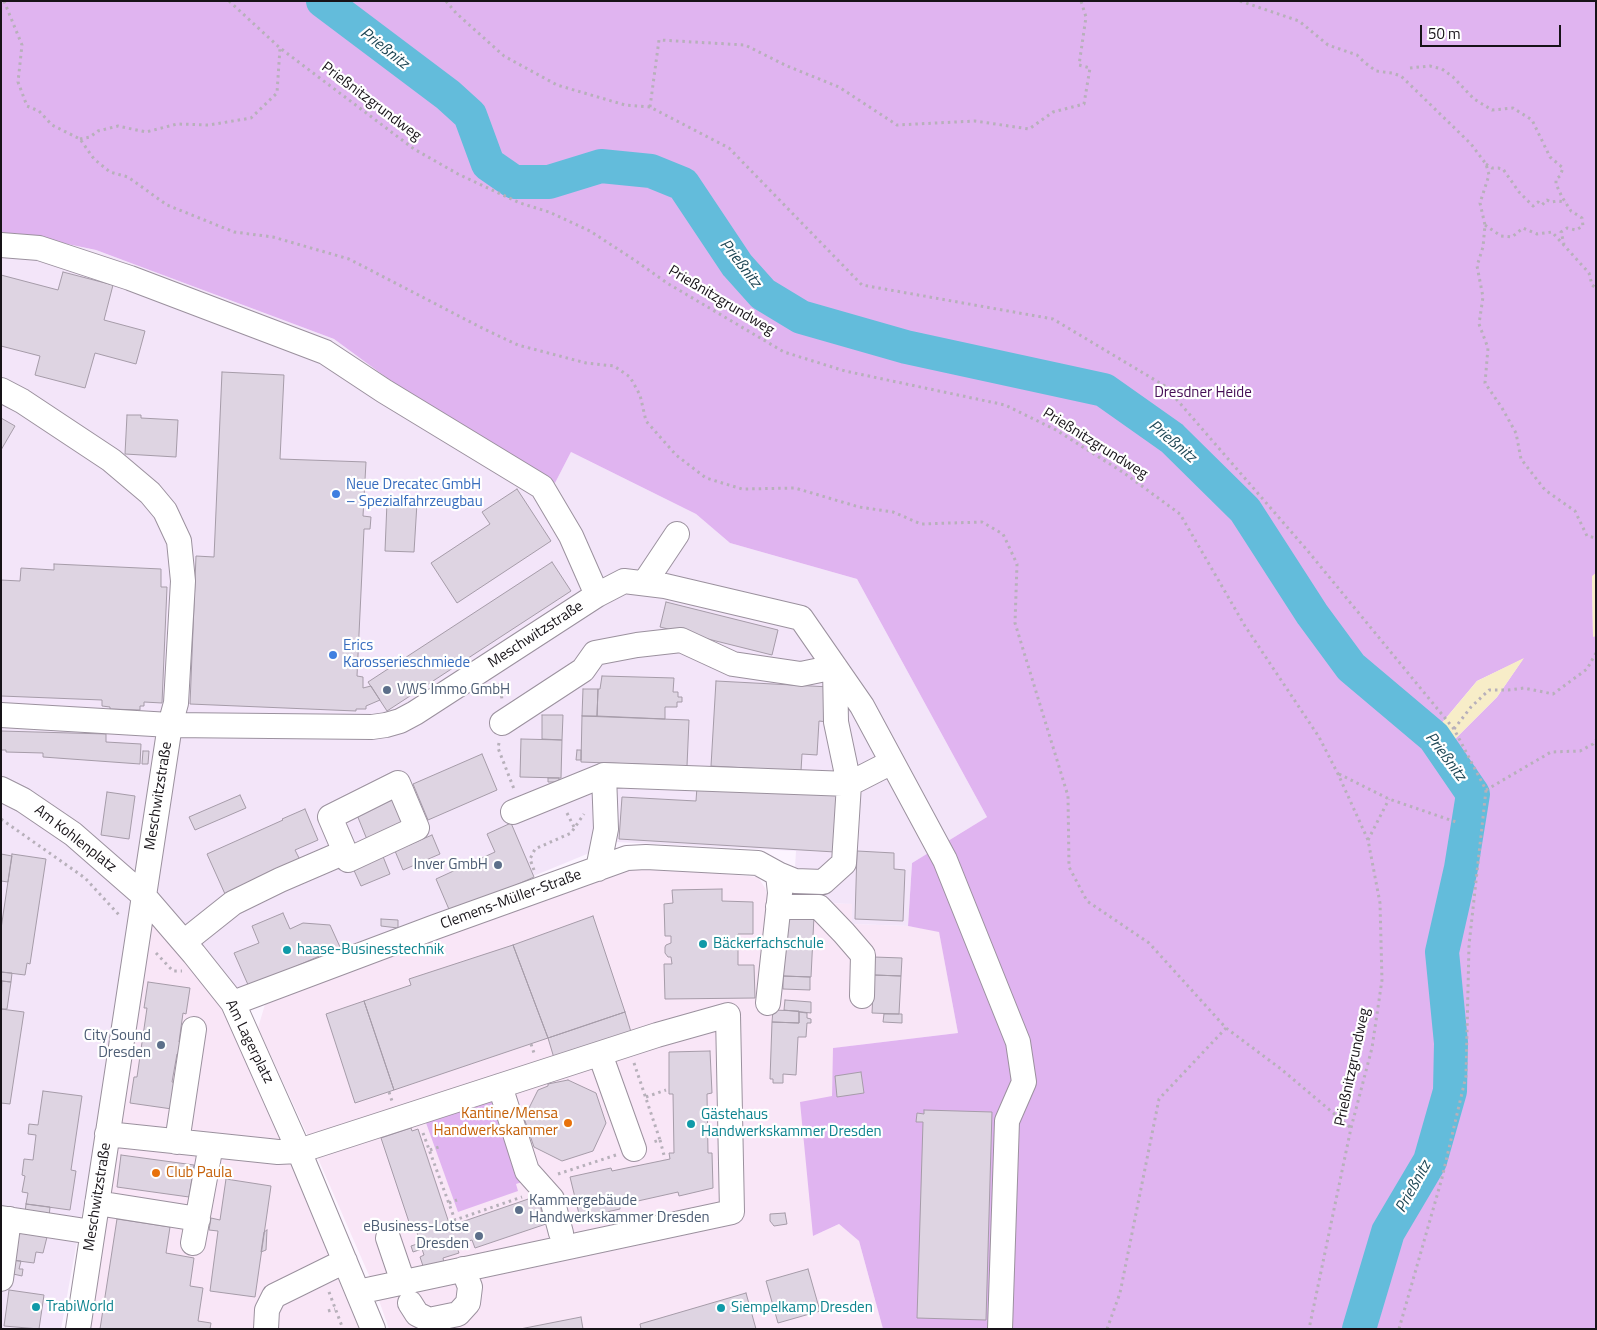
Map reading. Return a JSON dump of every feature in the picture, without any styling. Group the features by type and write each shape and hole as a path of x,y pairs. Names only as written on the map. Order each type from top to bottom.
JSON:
{"street":[{"path":"1,245 39,248 130,278 325,352 384,391 542,487 571,536 598,595"},
{"path":"1,390 111,460 150,493 165,511 179,541 183,581 176,703 170,725 1,715"},
{"path":"677,534 634,581 800,618 862,706 945,860 1018,1042 1024,1082 1007,1120 1000,1329"},
{"name":"Meschwitzstraße","path":"78,1329 170,725 372,728 393,723 415,713 598,595 634,581"},
{"path":"502,723 583,670 595,653 637,645 681,640 733,664 801,674 835,667"},
{"name":"Clemens-Müller-Straße","path":"233,1004 435,927 627,858 646,857 758,863 779,891 794,881 823,882 844,863 849,784 836,722 835,667"},
{"path":"513,812 604,775 849,784 892,762"},
{"path":"598,869 606,829 604,775"},
{"name":"Am Kohlenplatz","path":"1,789 23,800 73,834 144,896"},
{"path":"184,942 233,903 345,852"},
{"path":"768,1003 779,891 819,907 864,955 862,996"},
{"name":"Am Lagerplatz","path":"144,896 208,970 233,1004 299,1151 372,1329"},
{"path":"108,1134 278,1152 299,1151 657,1035 728,1015 732,1212 463,1269 407,1293 358,1292"},
{"path":"178,1142 194,1029"},
{"path":"600,1054 634,1149"},
{"path":"500,1086 527,1171 552,1199 561,1233"},
{"path":"193,1243 211,1145"},
{"path":"97,1203 198,1219"},
{"path":"1,1279 5,1218 92,1232"},
{"path":"388,1238 407,1293 417,1314 429,1320 458,1314 468,1303 470,1287 463,1269"},
{"path":"266,1329 267,1310 274,1296 345,1261"}],"path":[{"path":"4,1 22,45 18,82 26,106 39,112 52,125 80,139 94,159 110,172 128,177 167,205 234,232 273,237 350,259 518,345 586,363 614,366 630,377 640,395 646,421 676,454 706,478 742,489 796,488 858,507 893,512 921,524 982,522 1003,534 1017,564 1015,623 1068,796 1069,867 1087,902 1149,943 1226,1028 1281,1070 1351,1128"},
{"name":"Prießnitzgrundweg","path":"229,1 280,48 414,149 458,174 520,203 549,212 590,231 667,282 784,352 845,371 1005,405 1056,430 1124,473 1180,514 1244,626 1319,737 1368,840 1380,903 1382,980 1372,1048 1351,1128 1309,1329"},
{"path":"446,1 456,13 504,56 557,85 626,105 650,107 729,148 862,285 1053,319 1165,386 1307,550 1454,729 1486,790 1469,945 1466,1076 1442,1178 1400,1329"},
{"path":"650,107 658,40 745,45 787,66 840,87 897,125 975,121 1029,129 1053,112 1084,104 1090,68 1078,65 1086,17 1081,1"},
{"path":"1240,1 1299,21 1328,45 1358,55 1376,71 1401,76 1471,144 1486,164 1492,168 1503,170 1519,192 1533,206 1538,202 1542,205 1547,200 1551,202 1567,202"},
{"path":"80,139 90,137 98,131 118,126 146,132 176,124 209,125 251,118 277,93 280,48"},
{"path":"1410,68 1430,66 1442,69 1453,76 1474,99 1492,110 1512,108 1532,120 1550,156 1563,168 1560,176 1556,179 1556,184 1562,197 1572,211 1582,218 1583,226 1576,230 1568,228 1561,232 1564,244"},
{"path":"1486,164 1489,175 1480,202 1485,225 1483,247 1477,266 1483,297 1479,324 1488,348 1485,383 1502,408 1516,434 1521,459 1545,490 1575,511 1587,536 1596,538"},
{"path":"1485,225 1501,236 1512,237 1523,228 1537,234 1552,232 1590,273 1592,285 1596,288"},
{"path":"1454,729 1471,707 1489,690 1524,688 1554,694 1588,669 1596,653"},
{"path":"1486,790 1551,752 1580,751 1593,744 1596,740"},
{"path":"1338,774 1388,799 1459,823"},
{"path":"1368,840 1388,799"},
{"path":"542,889 530,859 535,849 571,833 585,812 605,802"},
{"path":"1,819 85,878 173,971 208,970"},
{"path":"1106,1329 1120,1293 1159,1099 1226,1028"},
{"path":"646,1097 666,1090"},
{"path":"660,1140 665,1159"},
{"path":"430,1150 438,1146"},
{"path":"449,1203 457,1200"},
{"path":"328,1312 335,1309"}],"shaded area":[{"path":"15,233 96,250 334,339 440,417 555,483 571,452 696,514 730,543 857,579 987,817 912,863 908,926 852,924 852,904 793,902 796,851 616,842 400,931 235,994 142,885 61,1329 1,1329 1,234"},
{"path":"627,865 758,877 765,888 771,904 793,902 853,904 852,924 908,926 939,931 958,1033 834,1048 832,1096 813,1236 839,1224 859,1241 883,1329 389,1329 375,1289 313,1147 258,1028 266,1001"},
{"path":"150,912 227,1007 304,1180 327,1251 359,1329 83,1329"}],"green space":[{"name":"Dresdner Heide","path":"1,1 1596,1 1596,573 1592,577 1593,636 1596,636 1596,1329 883,1329 859,1241 839,1224 813,1236 800,1102 832,1096 833,1048 958,1033 939,932 908,926 912,863 987,817 857,579 730,543 696,514 571,452 555,483 490,448 440,417 334,339 96,250 15,233 1,234","holes":["1523,659 1497,697 1452,742 1441,724 1477,681"]},
{"path":"496,1097 525,1181 516,1184 518,1191 458,1212 425,1120"}],"sand":[{"path":"1596,573 1596,636 1593,637 1592,576"},
{"path":"1524,658 1497,697 1452,742 1441,724 1477,681"}],"building":[{"path":"63,272 113,285 104,320 145,331 136,364 95,353 85,388 35,375 40,356 1,346 1,275 58,290"},
{"path":"222,372 284,375 280,459 366,462 363,516 371,517 370,529 364,529 357,676 363,677 363,688 371,686 380,700 366,706 366,709 356,709 356,711 190,704 196,556 214,557"},
{"path":"127,415 141,415 141,418 178,420 176,457 125,454"},
{"path":"1,418 15,426 1,450"},
{"path":"517,489 551,541 457,603 431,563 490,524 482,512"},
{"path":"387,502 417,503 414,552 385,551"},
{"path":"552,562 571,591 387,711 368,682"},
{"path":"54,564 161,569 161,587 167,587 162,703 144,702 144,706 140,706 140,710 110,709 110,707 102,706 102,700 1,696 1,580 20,581 21,568 54,570"},
{"path":"666,602 778,630 772,655 660,627"},
{"path":"602,676 674,678 673,692 678,692 678,697 682,697 682,702 677,702 677,707 665,707 665,719 597,716 598,689 600,689"},
{"path":"716,681 830,687 828,722 819,721 817,755 802,754 801,771 711,766"},
{"path":"583,689 598,689 597,716 582,716"},
{"path":"542,715 563,715 562,740 542,739"},
{"path":"582,716 689,720 687,766 581,762"},
{"path":"1,731 106,734 106,742 141,744 140,764 43,757 43,753 6,752 6,750 1,750"},
{"path":"521,739 562,740 561,778 520,777"},
{"path":"577,750 581,750 581,760 576,760"},
{"path":"143,751 149,751 148,764 142,764"},
{"path":"482,754 497,790 428,820 413,784"},
{"path":"548,778 559,778 559,782 548,782"},
{"path":"697,787 838,795 835,852 619,839 622,797 696,801"},
{"path":"107,792 135,796 129,839 101,835"},
{"path":"240,795 246,808 195,830 189,817"},
{"path":"392,800 404,827 368,842 357,815"},
{"path":"305,809 318,840 295,850 300,860 225,894 207,854"},
{"name":"Inver GmbH","path":"511,823 534,877 451,914 436,879 495,852 487,834"},
{"path":"432,835 440,854 403,870 395,851"},
{"path":"857,851 894,853 894,869 905,870 903,921 855,919"},
{"path":"1,854 12,856 8,882 1,881"},
{"path":"12,854 46,859 30,964 27,963 25,975 1,972 1,929"},
{"path":"382,854 390,874 361,886 352,866"},
{"name":"Bäckerfachschule","path":"722,889 722,901 753,902 753,934 738,934 738,965 754,965 755,998 665,999 664,964 672,964 671,957 668,957 665,953 666,945 671,943 671,936 665,936 664,904 673,903 672,890"},
{"name":"haase-Businesstechnik","path":"283,913 290,929 303,923 330,925 340,947 249,987 234,953 259,943 252,926"},
{"path":"786,915 814,916 811,977 783,976"},
{"path":"593,916 625,1012 548,1038 513,945"},
{"path":"381,919 398,920 398,928 381,926"},
{"path":"513,945 548,1038 394,1090 364,1001 411,985 409,979"},
{"path":"874,957 902,958 901,976 874,975"},
{"path":"1,972 12,973 11,982 1,981"},
{"path":"874,975 901,976 899,1014 872,1013"},
{"path":"783,976 810,977 810,990 783,989"},
{"path":"2,981 11,982 7,1009 1,1009"},
{"name":"City Sound Dresden","path":"148,982 190,988 186,1014 183,1013 180,1042 172,1082 175,1083 172,1109 130,1103 134,1077 137,1077 147,1008 144,1008"},
{"path":"785,1000 811,1002 811,1013 784,1010"},
{"path":"364,1001 394,1090 355,1103 326,1014"},
{"path":"1,1009 24,1012 10,1104 1,1103"},
{"path":"773,1010 799,1011 799,1023 772,1022"},
{"path":"625,1012 631,1032 554,1058 548,1038"},
{"path":"799,1012 807,1013 807,1018 811,1019 811,1023 807,1023 806,1037 798,1037 796,1075 783,1074 783,1083 773,1083 773,1079 770,1079 772,1022 799,1023"},
{"path":"884,1014 902,1014 902,1023 883,1022"},
{"name":"Gästehaus Handwerkskammer Dresden","path":"710,1051 712,1093 707,1094 708,1153 712,1153 713,1188 679,1196 678,1192 620,1205 620,1209 580,1218 570,1177 611,1168 612,1171 670,1159 669,1153 674,1153 673,1094 669,1094 669,1052"},
{"path":"861,1072 864,1093 837,1097 835,1076"},
{"path":"568,1080 596,1093 606,1123 593,1151 562,1161 534,1147 524,1118 538,1090 548,1086 548,1084"},
{"path":"43,1091 82,1096 71,1170 76,1171 70,1210 26,1204 28,1193 22,1192 25,1176 22,1175 24,1159 33,1160 36,1135 28,1134 29,1124 38,1125"},
{"path":"924,1110 992,1112 986,1320 917,1318 923,1122 916,1122 917,1113 924,1114"},
{"name":"Kammergebäude Handwerkskammer Dresden","path":"411,1128 412,1131 418,1129 450,1226 537,1196 546,1224 475,1248 472,1240 456,1245 459,1253 443,1258 444,1263 424,1269 420,1257 424,1255 422,1249 413,1252 411,1246 420,1243 416,1229 412,1231 381,1138"},
{"name":"Club Paula","path":"121,1155 194,1165 189,1197 117,1187"},
{"path":"226,1179 271,1186 255,1297 210,1291 218,1231 209,1230 211,1218 220,1220"},
{"path":"26,1204 50,1207 49,1217 25,1213"},
{"path":"785,1213 787,1224 774,1226 770,1221 770,1214"},
{"path":"117,1219 170,1227 166,1253 194,1258 190,1286 203,1288 198,1321 211,1323 210,1329 100,1329"},
{"path":"267,1230 266,1250 261,1252 264,1232"},
{"path":"15,1232 47,1237 43,1253 36,1252 34,1263 11,1260"},
{"path":"11,1260 21,1261 19,1269 23,1269 22,1276 9,1273"},
{"path":"808,1269 820,1311 778,1323 766,1281"},
{"path":"9,1290 44,1295 39,1329 4,1326"},
{"name":"Siempelkamp Dresden","path":"746,1293 756,1329 641,1329 640,1324"},
{"path":"581,1317 583,1329 520,1329"}],"waterway":[{"name":"Prießnitz","path":"323,1 448,95 470,115 488,164 514,182 549,182 601,166 651,171 683,184 737,265 763,294 801,317 906,347 1104,390 1172,438 1245,510 1312,614 1351,667 1434,737 1473,794 1461,868 1442,952 1451,1043 1450,1091 1430,1161 1388,1232 1359,1329"}],"place":[{"name":"Neue Drecatec GmbH – Spezialfahrzeugbau","path":"336,494"},
{"name":"Erics Karosserieschmiede","path":"333,655"},
{"name":"VWS Immo GmbH","path":"387,690"},
{"name":"Inver GmbH","path":"498,865"},
{"name":"Bäckerfachschule","path":"703,944"},
{"name":"haase-Businesstechnik","path":"287,950"},
{"name":"City Sound Dresden","path":"161,1045"},
{"name":"Kantine/Mensa Handwerkskammer","path":"568,1123"},
{"name":"Gästehaus Handwerkskammer Dresden","path":"691,1124"},
{"name":"Club Paula","path":"156,1173"},
{"name":"Kammergebäude Handwerkskammer Dresden","path":"519,1210"},
{"name":"eBusiness-Lotse Dresden","path":"479,1236"},
{"name":"TrabiWorld","path":"36,1307"},
{"name":"Siempelkamp Dresden","path":"721,1308"}]}
